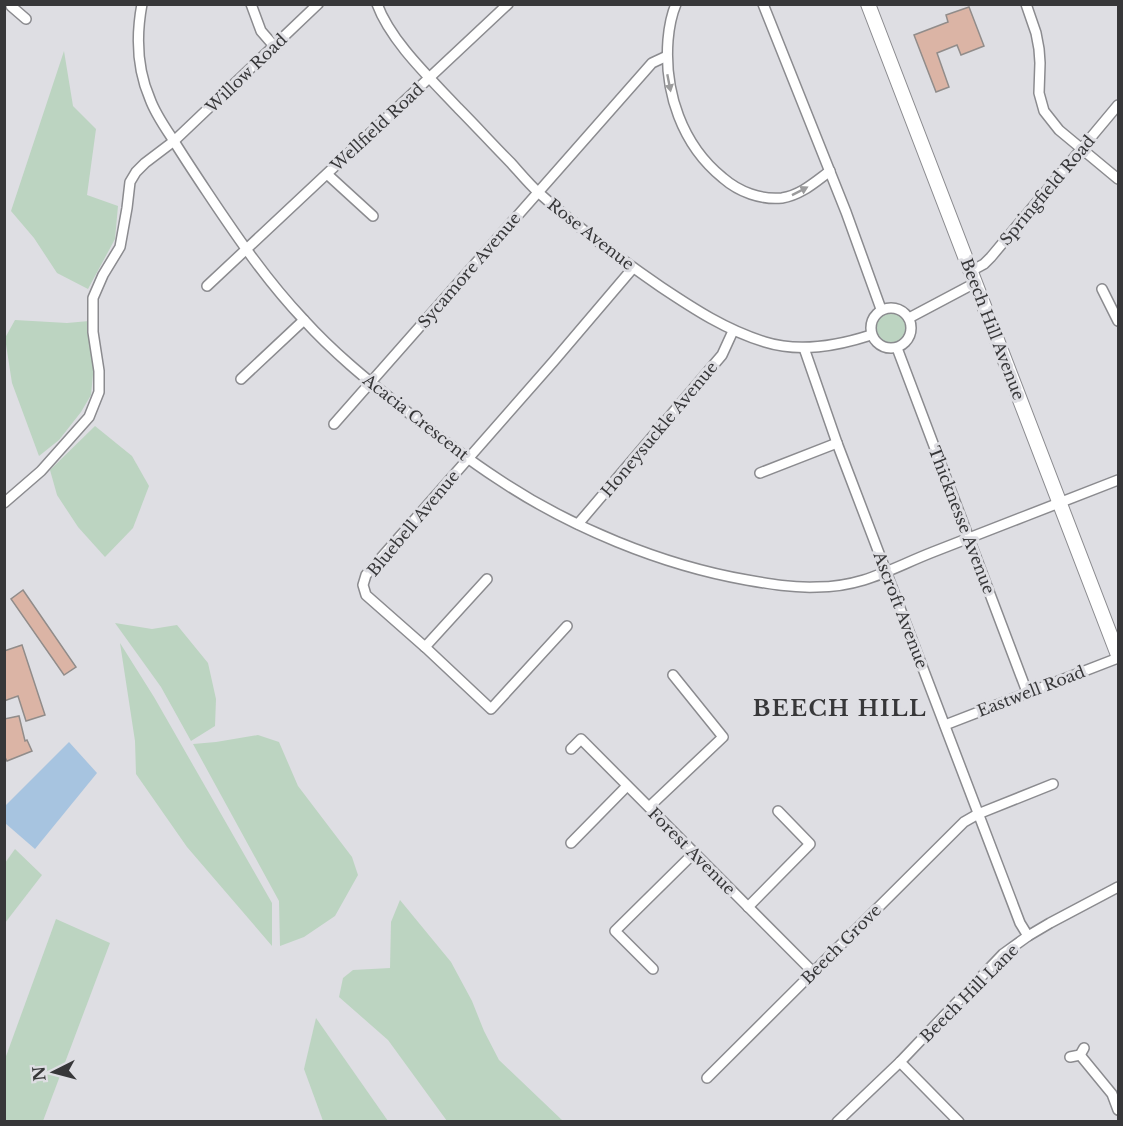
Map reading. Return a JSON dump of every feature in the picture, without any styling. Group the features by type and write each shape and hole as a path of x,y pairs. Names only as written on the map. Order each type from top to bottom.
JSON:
{"street":[{"name":"Acacia Crescent","path":"142,4 138,37 141,71 156,113 246,250 275,287 336,353 416,419 499,480 578,524 615,541 706,572 757,582 818,588 861,582 926,554 1119,480"},
{"path":"251,4 261,32 274,46"},
{"name":"Willow Road","path":"4,503 41,471 89,417 99,392 99,371 93,332 93,298 103,275 120,247 130,182 136,172 145,162 174,141 318,4"},
{"name":"Rose Avenue","path":"377,4 398,40 429,78 538,192 633,268 688,305 733,331 767,343 804,348 828,346 871,335"},
{"name":"Wellfield Road","path":"207,286 508,4"},
{"path":"676,4 669,27 667,56 670,86 682,124 702,157 731,184 743,191 770,198 782,198 803,191 830,171"},
{"path":"763,4 830,171 881,309"},
{"name":"Beech Hill Avenue","path":"868,4 1119,656"},
{"path":"1026,4 1039,49 1039,93 1042,106 1053,124 1119,179"},
{"path":"10,9 26,20"},
{"name":"Sycamore Avenue","path":"334,424 651,63 667,56"},
{"name":"Springfield Road","path":"973,277 1119,105"},
{"path":"327,174 373,216"},
{"name":"Bluebell Avenue","path":"567,626 491,709 366,595 363,585 366,575 633,268"},
{"path":"909,318 973,277"},
{"path":"1102,289 1119,321"},
{"path":"896,308 909,318 910,334 904,344 897,348 885,348 879,345 871,335 871,323 881,309 896,308"},
{"path":"240,379 304,320"},
{"name":"Honeysuckle Avenue","path":"578,524 722,355 733,331"},
{"name":"Ascroft Avenue","path":"804,348 837,443 978,814 1020,923 1028,936"},
{"name":"Thicknesse Avenue","path":"897,348 1027,692"},
{"path":"760,473 837,443"},
{"path":"425,647 487,579"},
{"name":"Eastwell Road","path":"945,725 1119,656"},
{"path":"649,807 723,737 673,675"},
{"name":"Forest Avenue","path":"571,749 580,739 813,972"},
{"name":"Beech Grove","path":"707,1078 964,822 978,814 1053,784"},
{"path":"571,843 627,786"},
{"path":"748,907 810,844 778,811"},
{"path":"653,969 615,930 694,853"},
{"name":"Beech Hill Lane","path":"837,1122 900,1062 1003,954 1050,923 1119,887"},
{"path":"1078,1053 1112,1094 1119,1110"},
{"path":"900,1062 959,1122"}],"green space":[{"path":"64,51 73,106 96,129 87,195 118,206 115,239 88,289 57,273 34,238 11,211"},
{"path":"891,313 902,317 906,328 902,339 891,343 880,339 876,328 880,317"},
{"path":"15,320 67,323 89,321 94,364 91,395 59,440 39,456 12,383 5,338"},
{"path":"95,426 132,456 149,486 133,528 105,557 78,527 57,495 50,470"},
{"path":"115,623 152,629 177,625 208,663 216,699 215,726 191,741 161,687"},
{"path":"120,643 154,697 272,903 272,946 187,847 136,774 135,741"},
{"path":"258,735 279,742 298,786 352,857 358,875 335,916 304,937 280,946 279,901 193,744"},
{"path":"15,849 42,875 5,923 5,863"},
{"path":"400,900 451,962 499,1060 563,1121 447,1121 388,1040 339,997 343,978 353,970 390,968 391,922"},
{"path":"56,919 110,943 43,1121 5,1121 5,1059"},
{"path":"316,1018 388,1121 323,1121 304,1069"}],"water":[{"path":"69,742 97,773 35,849 5,823 5,806"}],"building":[{"path":"969,7 984,46 961,55 957,45 937,53 949,87 936,92 914,35 948,22 946,15"},
{"path":"23,590 76,667 64,675 11,599"},
{"path":"22,645 45,715 26,721 18,696 4,701 4,651"},
{"path":"19,716 25,741 27,740 32,751 7,761 4,756 4,719"}],"district":[{"name":"BEECH HILL","path":"840,708"}]}
